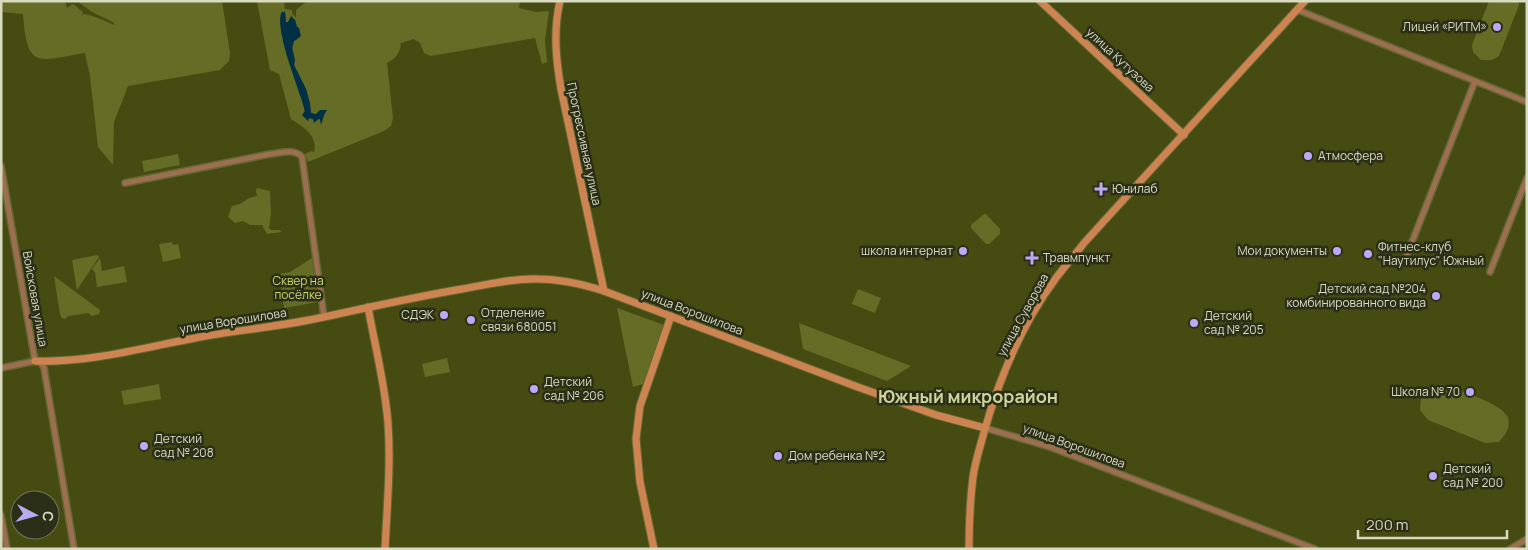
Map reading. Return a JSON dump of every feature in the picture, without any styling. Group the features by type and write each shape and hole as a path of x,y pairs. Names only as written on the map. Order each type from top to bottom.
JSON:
{"main road":[{"name":"Прогрессивная улица","path":"560,1 555,44 559,78 604,291"},
{"name":"улица Кутузова","path":"1040,1 1184,135"},
{"name":"улица Суворова","path":"969,549 969,518 973,475 985,428 1010,358 1055,279 1084,243 1305,1"},
{"name":"улица Ворошилова","path":"35,361 55,362 84,358 324,317 368,307 522,279 576,282 916,408 985,428"},
{"path":"368,307 384,384 388,424 389,490 384,549"},
{"path":"654,549 640,482 636,438 640,406 671,316"}],"street":[{"path":"1298,10 1527,102"},
{"path":"1404,260 1476,81"},
{"path":"125,183 270,154 297,152 302,157 324,317"},
{"name":"Войсковая улица","path":"1,166 35,361 44,368 74,549"},
{"path":"1490,272 1527,178"},
{"path":"1,368 35,361"},
{"name":"улица Ворошилова","path":"985,428 1050,447 1315,549"},
{"path":"1,515 7,549"},
{"path":"1510,549 1527,539"}],"green space":[{"path":"1,1 65,1 67,8 73,4 83,12 81,16 83,14 91,16 115,25 77,1 222,1 230,53 229,61 220,70 128,86 114,122 113,165 98,147 90,76 85,53 45,59 38,57 32,53 28,45 23,14 1,12"},
{"path":"257,1 284,1 285,9 292,10 296,18 296,10 307,1 520,1 519,8 536,12 549,11 545,40 547,62 542,64 535,38 431,56 424,53 420,43 414,39 401,43 397,55 387,63 393,118 391,126 384,131 308,162 305,154 311,151 314,152 315,146 312,136 291,119 279,74 270,70","holes":["285,12 286,22 291,18 295,20 299,28 298,39 293,44 294,65 306,89 311,113 316,115 325,110 322,122 320,119 316,121 309,118 308,121 304,115 298,84 284,45 280,19"]},
{"path":"1489,1 1519,1 1519,5 1499,56 1492,60 1481,60 1473,52 1472,45"},
{"path":"178,154 180,165 144,172 142,161"},
{"path":"257,188 270,191 271,214 269,228 282,232 267,234 262,225 250,225 243,221 235,223 228,217 232,206 257,196"},
{"path":"984,214 1000,229 1000,234 989,244 986,244 971,228 971,225"},
{"path":"172,242 173,245 178,244 181,258 163,262 159,244"},
{"path":"97,255 99,257 77,290 72,260"},
{"path":"100,258 102,271 124,266 127,282 97,287 95,272 92,269"},
{"name":"Сквер на посёлке","path":"312,258 318,302 284,308 279,274 290,272"},
{"path":"54,276 100,310 99,314 92,316 88,313 69,316 65,319 62,318"},
{"path":"858,289 881,298 875,313 852,304"},
{"path":"617,308 664,325 643,384 633,387"},
{"path":"799,323 911,366 887,381 803,349"},
{"path":"447,358 450,372 425,377 422,364"},
{"path":"159,384 161,399 124,405 121,391"},
{"path":"1442,384 1489,402 1504,412 1508,418 1509,425 1499,442 1485,443 1428,420 1420,410 1421,397 1430,386"}],"water":[{"path":"282,11 283,13 285,11 286,22 288,22 291,16 299,28 301,36 294,41 292,48 295,60 294,65 306,89 311,113 316,114 320,110 327,110 321,125 320,119 314,123 313,119 309,118 308,121 302,115 305,111 288,60 281,31 280,19"}],"place":[{"name":"Лицей «РИТМ»","path":"1497,27"},
{"name":"Атмосфера","path":"1308,156"},
{"name":"Юнилаб","path":"1101,189"},
{"name":"школа интернат","path":"963,251"},
{"name":"Мои документы","path":"1337,251"},
{"name":"Фитнес-клуб \"Наутилус\" Южный","path":"1368,254"},
{"name":"Травмпункт","path":"1032,258"},
{"name":"Детский сад №204 комбинированного вида","path":"1436,296"},
{"name":"СДЭК","path":"444,315"},
{"name":"Отделение связи 680051","path":"471,320"},
{"name":"Детский сад № 205","path":"1194,323"},
{"name":"Детский сад № 206","path":"534,389"},
{"name":"Школа № 70","path":"1470,392"},
{"name":"Детский сад № 208","path":"144,446"},
{"name":"Дом ребенка №2","path":"778,456"},
{"name":"Детский сад № 200","path":"1433,476"}],"district":[{"name":"Южный микрорайон","path":"968,397"}]}
